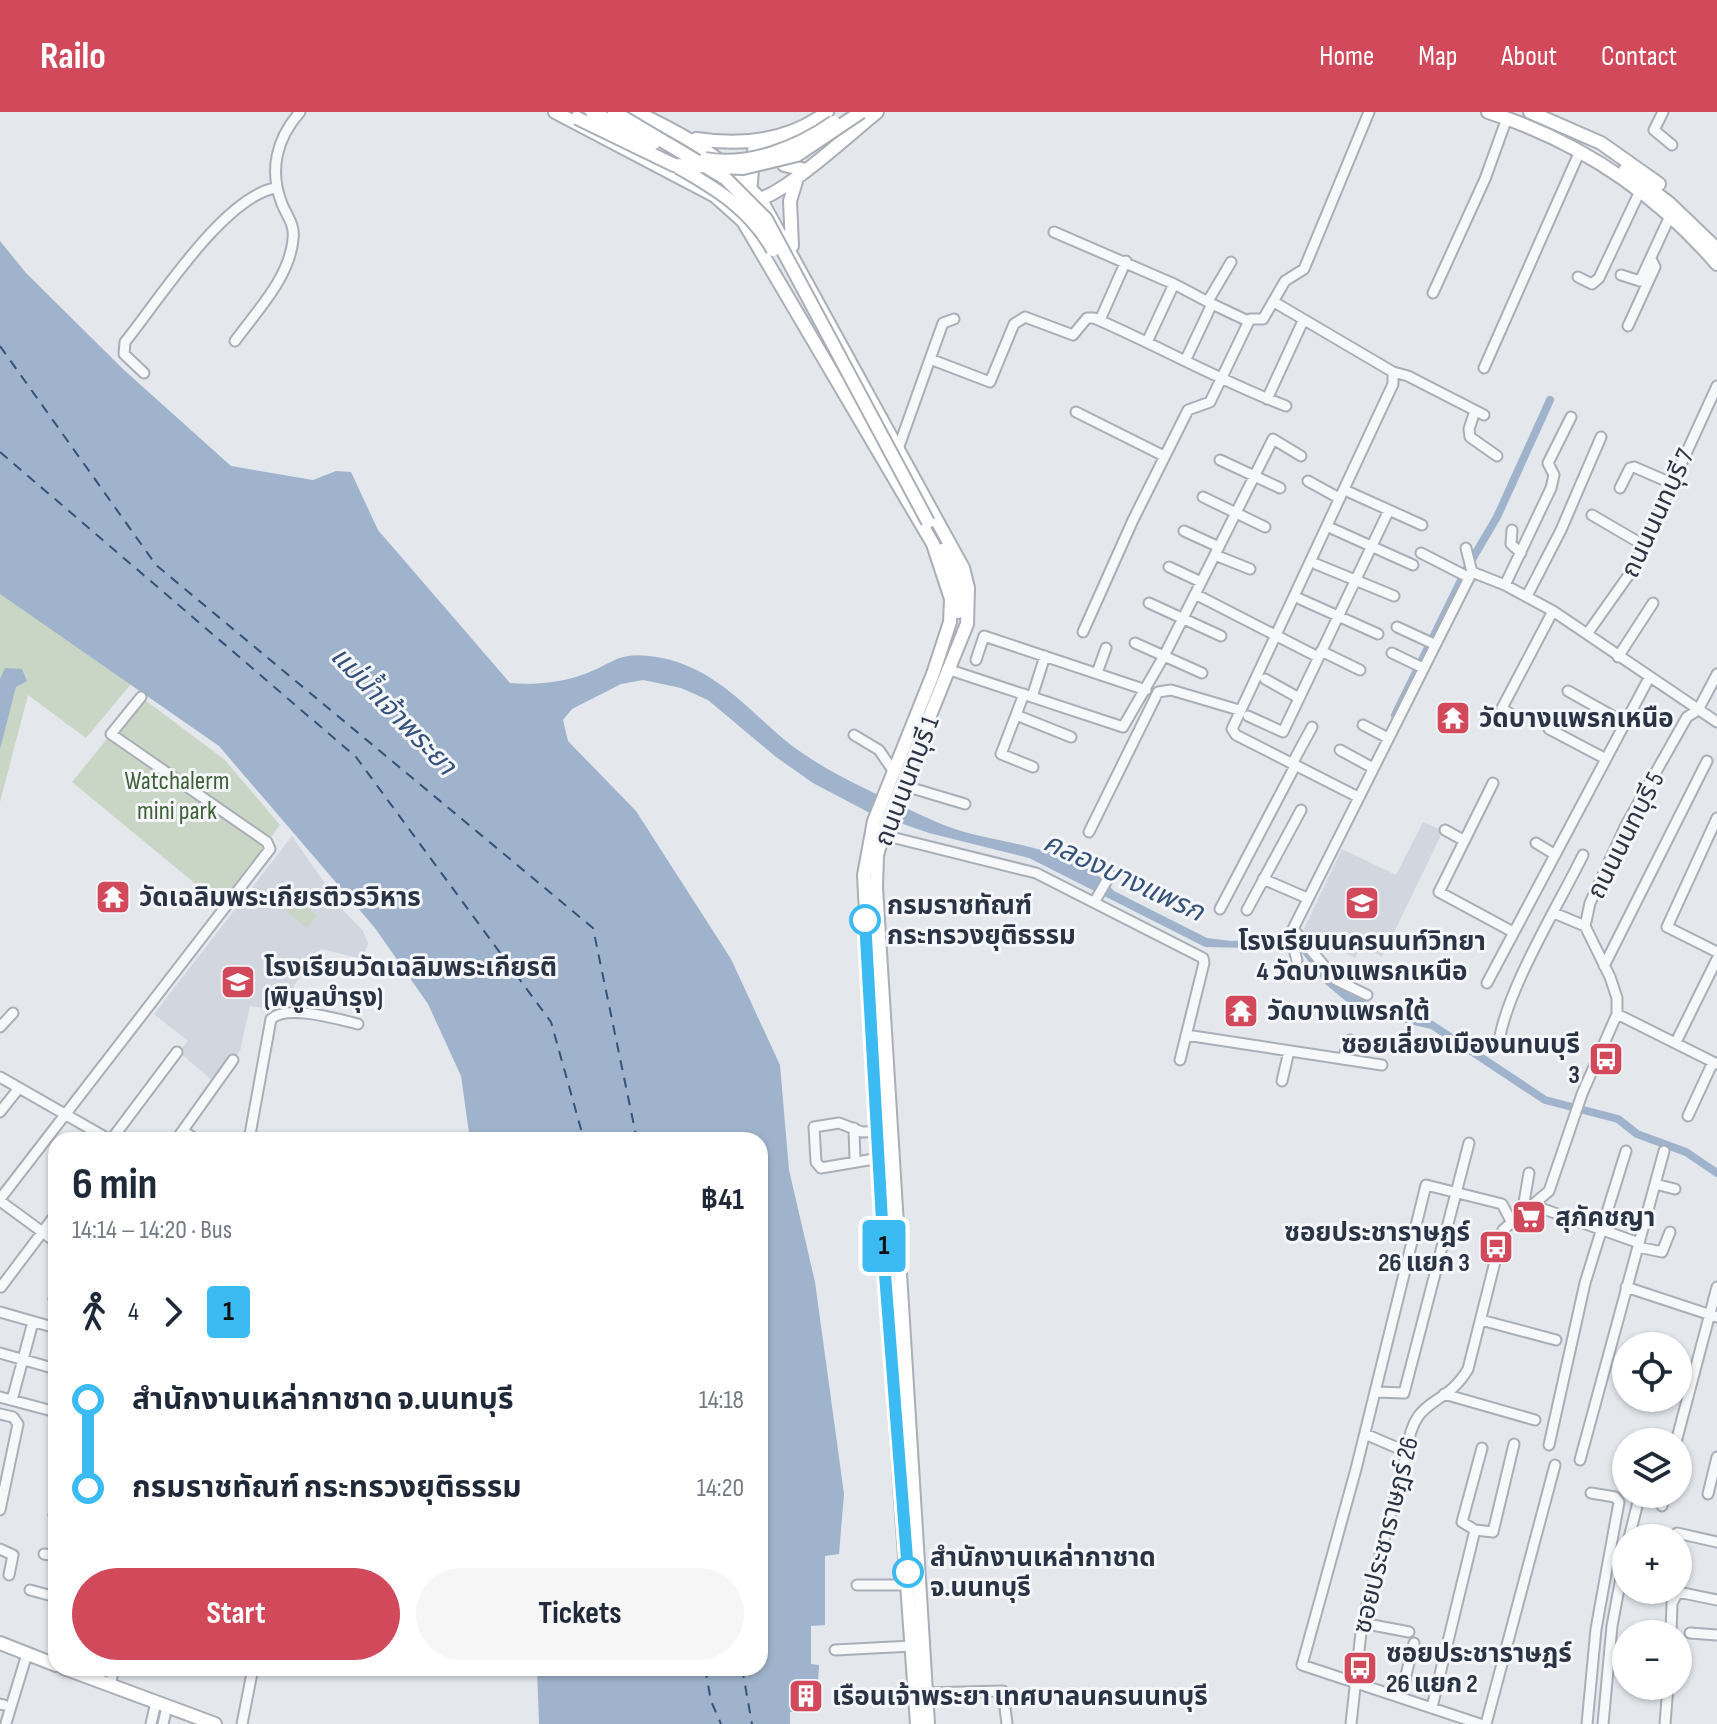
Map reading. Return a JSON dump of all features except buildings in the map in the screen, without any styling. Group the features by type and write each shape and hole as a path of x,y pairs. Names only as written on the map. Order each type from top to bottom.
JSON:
{"main road":[{"name":"ถนนนนทบุรี 1","path":"555,112 715,196 743,221 833,378 923,521 947,582 950,622 899,776"},
{"path":"567,112 719,190 759,225 923,521"},
{"path":"592,112 673,152 715,160 770,154 822,130 847,112"},
{"path":"600,137 613,137 623,129 617,112"},
{"path":"617,112 725,178 766,219 923,521 954,572 959,596 947,669"},
{"name":"ถนนนนทบุรี 1","path":"636,112 693,139 753,196 794,257 949,542 968,588 967,624 892,793 864,875 928,1724"},
{"path":"801,174 784,165 779,155 781,144 827,112"},
{"path":"674,165 730,169 771,164 797,155 861,112"},
{"path":"715,196 753,196 801,174 877,112"},
{"path":"1488,112 1510,115 1608,158 1662,196 1714,243"},
{"path":"1530,112 1579,131 1616,152 1660,185 1714,243"},
{"path":"1510,115 1580,151 1640,191 1670,216 1717,264"},
{"path":"693,139 722,143 797,132"},
{"name":"ถนนนนทบุรี 1","path":"772,267 750,214 754,150 781,136"},
{"path":"794,257 789,235 790,201 801,174"},
{"name":"ถนนนนทบุรี 1","path":"885,1132 880,1158 917,1724"},
{"path":"0,1643 48,1662"},
{"path":"86,1676 215,1724"}],"street":[{"path":"235,341 282,275 290,254 293,227 275,188 279,149 300,112"},
{"path":"1083,632 1188,410 1210,402 1248,321 1252,317 1263,319 1285,281 1304,269 1369,112"},
{"path":"1663,112 1654,130 1672,145"},
{"path":"1433,293 1485,179 1510,115"},
{"path":"1484,368 1580,151"},
{"path":"144,373 124,354 125,342 227,214 265,190 275,188"},
{"path":"1578,277 1592,284 1599,278 1640,191"},
{"path":"1621,275 1638,283 1670,216"},
{"path":"1054,232 1126,261 1248,321"},
{"path":"1628,326 1655,267 1651,259"},
{"path":"1100,320 1126,261"},
{"path":"1186,359 1231,262"},
{"path":"1147,342 1174,284"},
{"path":"1274,302 1393,372 1480,413 1469,429 1470,437 1497,456"},
{"path":"930,359 990,382 1018,320 1034,319 1073,335 1089,317 1186,359 1220,379 1286,406"},
{"path":"898,449 943,323 954,319"},
{"path":"1267,399 1303,321"},
{"path":"1358,797 1233,732 1337,497 1393,384 1393,372"},
{"name":"ถนนนนทบุรี 7","path":"1587,634 1624,586 1645,546 1717,386"},
{"path":"1076,412 1164,456"},
{"path":"1505,585 1551,488 1554,475 1548,463 1571,417"},
{"path":"1527,596 1561,530 1601,437"},
{"path":"947,669 1123,727 1164,656 1273,439 1301,456"},
{"path":"1220,460 1280,488"},
{"path":"1620,488 1630,468 1634,467 1671,483"},
{"path":"1308,481 1337,497"},
{"path":"1349,492 1422,525"},
{"path":"1203,497 1265,527"},
{"path":"1089,832 1158,692 1171,690 1244,713 1283,732 1389,510"},
{"path":"1592,515 1645,546"},
{"path":"1333,529 1413,565"},
{"path":"1512,530 1511,544 1521,553"},
{"path":"1184,531 1250,569"},
{"path":"1296,956 1292,932 1358,797 1369,766 1465,574 1466,548"},
{"path":"1421,553 1465,574 1505,585 1527,596 1717,722"},
{"path":"1316,564 1394,596"},
{"path":"1169,567 1201,582"},
{"path":"1195,594 1274,636 1360,670"},
{"path":"1300,599 1378,634"},
{"path":"1149,603 1221,636"},
{"path":"1618,657 1653,603"},
{"path":"1520,721 1502,708 1553,611"},
{"path":"1397,627 1429,642"},
{"path":"976,660 984,636 1146,690"},
{"path":"1135,643 1202,673"},
{"path":"1097,673 1106,648"},
{"path":"1392,653 1419,666"},
{"path":"1033,767 1001,754 1045,656"},
{"name":"ถนนนนทบุรี 5","path":"1617,1014 1617,998 1585,926 1590,903 1626,825 1687,717 1698,710 1717,674"},
{"path":"1487,983 1649,678"},
{"path":"1265,679 1299,698"},
{"path":"1568,691 1625,723"},
{"path":"52,1132 270,849 267,842 111,734 141,697"},
{"path":"1016,715 1071,737"},
{"path":"1363,725 1384,736"},
{"path":"1220,909 1312,727"},
{"path":"1549,729 1606,759"},
{"path":"854,735 879,750 899,776 915,789 965,804"},
{"path":"1340,750 1369,766"},
{"path":"1604,966 1707,761"},
{"path":"1493,783 1439,892 1513,932"},
{"path":"1247,910 1301,810"},
{"path":"1717,818 1667,927 1717,952"},
{"path":"881,827 1036,873 1096,898 1205,961 1180,1060"},
{"path":"1445,830 1463,840"},
{"path":"1536,843 1554,854"},
{"path":"1499,1042 1504,1019 1583,855"},
{"path":"1096,898 1109,877"},
{"path":"1263,879 1307,898"},
{"path":"1554,913 1585,926"},
{"path":"1292,932 1336,980 1367,995"},
{"path":"1676,1042 1717,959"},
{"path":"0,1027 13,1013"},
{"path":"250,1132 271,1019 276,1014 312,1013 358,1024"},
{"path":"1414,1643 1402,1691 1302,1665 1376,1392 1426,1185 1502,1204 1511,1221 1535,1206 1549,1191 1574,1113 1617,1014 1715,1063 1688,1116"},
{"path":"1186,1035 1382,1065"},
{"path":"1343,1058 1350,1040"},
{"path":"1282,1081 1289,1051"},
{"path":"117,1132 177,1052"},
{"path":"182,1132 233,1060"},
{"path":"0,1077 96,1132"},
{"path":"0,1112 19,1088"},
{"path":"880,1158 827,1168 818,1166 814,1130 816,1124 824,1123 885,1132"},
{"path":"854,1128 855,1161"},
{"path":"48,1137 0,1200 48,1236"},
{"path":"1376,1392 1404,1393 1469,1143"},
{"path":"1549,1445 1600,1229 1626,1151"},
{"path":"1580,1460 1664,1151"},
{"path":"1522,1214 1529,1173"},
{"path":"1655,1184 1675,1189"},
{"path":"1535,1206 1662,1252 1670,1232"},
{"name":"ซอยประชาราษฎร์ 26","path":"1351,1724 1358,1682 1362,1623 1413,1420 1468,1369 1503,1230 1511,1221"},
{"path":"1,1287 48,1225"},
{"path":"1626,1287 1714,1315"},
{"path":"1680,1428 1714,1315 1717,1287"},
{"path":"0,1312 48,1326"},
{"path":"1481,1320 1556,1340"},
{"path":"12,1400 33,1322"},
{"path":"0,1353 48,1367"},
{"path":"1444,1394 1535,1420"},
{"path":"0,1397 48,1410"},
{"path":"0,1414 13,1417 18,1424 0,1510"},
{"path":"1365,1434 1407,1452"},
{"path":"1482,1448 1462,1522 1475,1530 1493,1532 1514,1444"},
{"path":"1708,1494 1717,1457"},
{"path":"1486,1724 1555,1465"},
{"path":"1587,1724 1596,1629 1619,1502 1615,1497 1591,1493"},
{"path":"1432,1707 1475,1530"},
{"path":"1692,1536 1717,1542"},
{"path":"0,1549 13,1555 9,1575"},
{"path":"44,1554 48,1555"},
{"path":"857,1585 909,1585"},
{"path":"30,1590 48,1595"},
{"path":"1671,1620 1672,1603 1678,1592 1717,1600"},
{"path":"1603,1724 1616,1604"},
{"path":"1362,1623 1409,1632"},
{"path":"1692,1633 1717,1635"},
{"path":"835,1650 912,1646"},
{"path":"6,1723 27,1654"},
{"path":"110,1686 112,1676"},
{"path":"242,1724 251,1676"},
{"path":"1376,1685 1480,1724"},
{"path":"925,1693 1003,1691 1007,1724"},
{"path":"1665,1724 1667,1700"},
{"path":"151,1724 162,1704"},
{"path":"162,1704 163,1724"}],"shaded area":[{"name":"โรงเรียนนครนนท์วิทยา 4 วัดบางแพรกเหนือ","path":"1423,822 1443,831 1382,957 1362,946 1355,958 1303,931 1342,849 1396,875"},
{"name":"โรงเรียนวัดเฉลิมพระเกียรติ (พิบูลบำรุง)","path":"292,836 344,911 363,931 368,943 363,959 321,949 276,1010 250,1006 240,1051 215,1083 179,1052 188,1041 154,1014"}],"green space":[{"path":"0,594 131,684 86,738 28,695 0,802"},
{"name":"Watchalerm mini park","path":"141,697 225,760 280,825 220,904 72,782"},
{"path":"293,897 317,915 307,928 284,910"}],"water":[{"name":"แม่น้ำเจ้าพระยา","path":"0,241 26,273 124,370 231,466 313,480 336,471 351,472 378,530 510,683 568,679 634,655 682,664 732,693 791,745 819,764 924,817 967,833 1068,859 1101,878 1114,891 1207,938 1231,941 1290,938 1291,949 1205,947 1029,858 929,833 868,812 813,783 776,757 708,700 681,688 643,680 621,684 572,709 563,720 568,741 636,811 731,959 780,1065 789,1170 815,1282 844,1494 839,1554 825,1556 825,1625 811,1626 811,1664 819,1665 818,1682 799,1711 790,1712 790,1724 539,1724 537,1676 768,1676 768,1132 469,1132 461,1076 428,1004 375,928 219,746 0,594"},
{"path":"5,668 22,669 27,681 16,687 0,749 0,679"}],"waterway":[{"path":"1395,715 1467,568 1497,517 1550,400"},
{"name":"คลองบางแพรก","path":"1290,945 1305,950 1329,982 1347,997 1388,1015 1432,1025 1545,1100 1618,1119 1637,1134 1686,1152 1717,1173"}],"ferry route":[{"path":"0,346 156,565 593,928 635,1132"},
{"path":"0,452 356,757 551,1022 582,1132"},
{"path":"706,1676 711,1701 721,1724"},
{"path":"743,1676 752,1724"}],"bus line":[{"name":"1","path":"865,920 885,1274 908,1572"}],"place":[{"name":"วัดบางแพรกเหนือ","path":"1453,718"},
{"name":"วัดเฉลิมพระเกียรติวรวิหาร","path":"113,897"},
{"name":"โรงเรียนนครนนท์วิทยา 4 วัดบางแพรกเหนือ","path":"1362,903"},
{"name":"กรมราชทัณฑ์ กระทรวงยุติธรรม","path":"865,920"},
{"name":"โรงเรียนวัดเฉลิมพระเกียรติ (พิบูลบำรุง)","path":"238,982"},
{"name":"วัดบางแพรกใต้","path":"1241,1011"},
{"name":"ซอยเลี่ยงเมืองนทนบุรี 3","path":"1606,1059"},
{"name":"สุภัคชญา","path":"1529,1217"},
{"name":"ซอยประชาราษฎร์ 26 แยก 3","path":"1496,1247"},
{"name":"สำนักงานเหล่ากาชาด จ.นนทบุรี","path":"908,1572"},
{"name":"ซอยประชาราษฎร์ 26 แยก 2","path":"1360,1668"},
{"name":"เรือนเจ้าพระยา เทศบาลนครนนทบุรี","path":"806,1696"}]}
